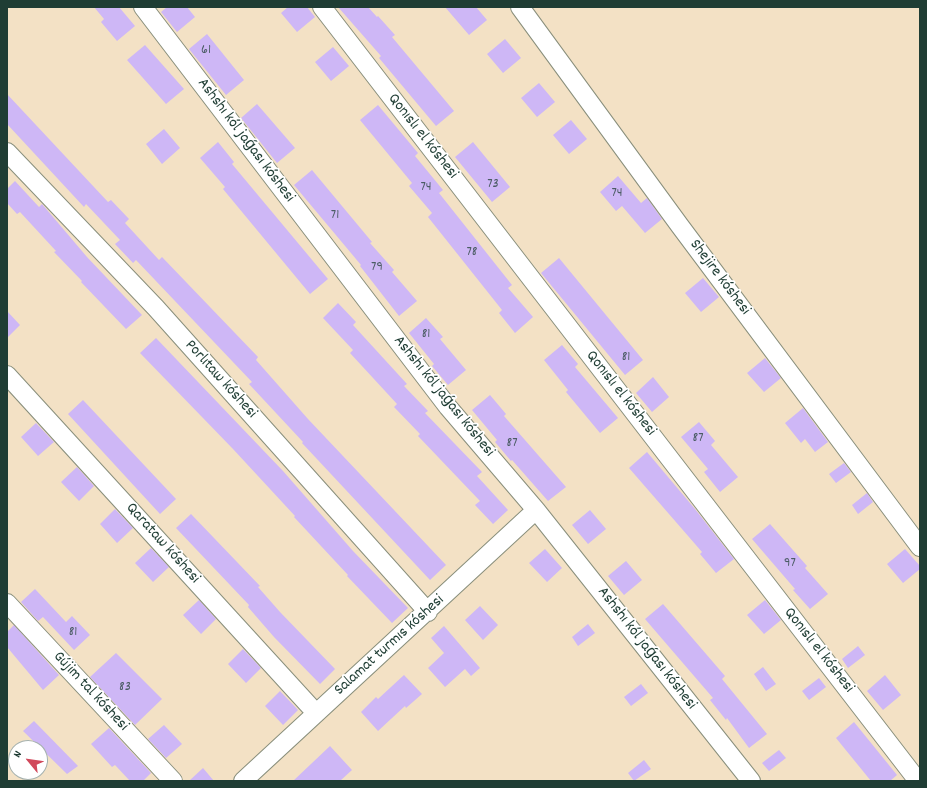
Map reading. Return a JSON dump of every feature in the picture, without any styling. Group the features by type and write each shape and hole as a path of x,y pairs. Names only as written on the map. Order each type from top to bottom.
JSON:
{"street":[{"name":"Ashshı kól jaǵası kóshesi","path":"143,7 448,407 536,510 751,781"},
{"name":"Qonıslı el kóshesi","path":"322,7 918,781"},
{"name":"Shejire kóshesi","path":"520,7 680,226 920,547"},
{"name":"Porlıtaw kóshesi","path":"7,152 156,308 428,612"},
{"name":"Qarataw kóshesi","path":"7,375 316,714"},
{"name":"Salamat turmıs kóshesi","path":"243,781 428,612 536,510"},
{"name":"Gújim tal kóshesi","path":"7,604 173,781"}],"building":[{"path":"94,7 119,7 135,26 117,41 101,22 104,19"},
{"path":"167,7 187,7 195,17 177,32 161,12"},
{"path":"288,7 307,7 315,17 297,32 281,13"},
{"path":"338,7 368,7 395,35 392,37 454,111 436,126 379,58 381,56"},
{"path":"445,7 476,7 487,20 469,35"},
{"path":"207,34 244,80 226,95 189,49"},
{"path":"505,39 521,58 503,73 487,54"},
{"path":"145,45 184,89 166,104 127,60"},
{"path":"333,47 349,66 331,81 315,62"},
{"path":"539,83 555,102 537,117 521,98"},
{"path":"7,94 108,202 111,200 129,219 125,223 159,260 162,257 258,357 256,360 308,419 446,565 430,580 249,384 252,382 136,260 133,263 115,244 120,240 86,204 84,207 7,124"},
{"path":"257,104 295,148 277,163 241,118"},
{"path":"378,105 418,153 415,156 443,190 439,193 512,285 508,288 533,317 515,333 499,313 502,310 428,217 432,213 409,186 412,183 360,120"},
{"path":"571,120 587,139 569,154 553,135"},
{"path":"164,129 180,148 162,164 146,144"},
{"path":"218,142 234,162 232,164 328,279 310,294 223,189 225,187 200,158"},
{"path":"473,142 510,187 492,202 455,157"},
{"path":"312,170 372,242 370,243 394,270 392,272 417,301 399,316 360,266 361,265 294,185"},
{"path":"618,176 641,203 647,198 662,219 645,233 622,206 616,211 600,192"},
{"path":"15,181 39,207 42,204 87,257 142,315 126,329 81,282 82,281 54,252 56,251 20,212 17,214 7,203 7,189"},
{"path":"559,258 643,360 625,375 541,273"},
{"path":"703,278 719,297 701,312 685,293"},
{"path":"338,303 356,322 353,325 407,384 404,386 428,411 425,413 482,472 477,476 508,510 493,524 475,505 480,501 418,436 420,434 394,407 397,404 350,353 353,350 323,318"},
{"path":"7,311 20,325 7,338"},
{"path":"426,318 443,337 440,339 466,370 448,385 432,366 434,364 409,333"},
{"path":"156,338 283,471 353,551 408,608 392,623 347,576 348,575 233,449 140,353"},
{"path":"562,345 578,364 575,367 618,418 600,433 566,392 568,390 544,360"},
{"path":"765,358 781,378 764,392 747,373"},
{"path":"653,377 669,397 652,412 636,393"},
{"path":"490,395 506,414 504,416 566,487 548,501 495,442 497,440 472,410"},
{"path":"83,400 176,499 160,514 68,414"},
{"path":"803,408 828,442 815,452 805,439 801,443 785,423"},
{"path":"699,422 715,441 711,445 738,477 720,492 704,472 708,469 681,437"},
{"path":"36,423 54,442 38,456 21,437"},
{"path":"647,452 695,509 734,559 716,573 700,554 702,552 629,468"},
{"path":"844,463 851,472 836,483 829,474"},
{"path":"77,467 94,486 79,501 61,482"},
{"path":"867,493 873,502 858,514 852,505"},
{"path":"115,509 133,528 117,543 100,524"},
{"path":"590,510 606,529 588,544 572,525"},
{"path":"191,514 260,586 258,587 280,612 335,669 320,684 274,637 248,607 249,605 176,528"},
{"path":"770,524 807,566 805,568 828,594 810,609 793,590 795,589 752,539"},
{"path":"151,548 169,567 153,582 135,563"},
{"path":"545,549 562,568 547,582 529,563"},
{"path":"905,549 920,566 920,569 903,583 887,564"},
{"path":"626,561 642,580 624,595 608,576"},
{"path":"35,589 66,622 72,616 90,635 74,650 43,617 38,621 21,602"},
{"path":"199,600 216,619 201,634 183,615"},
{"path":"765,600 781,620 764,634 747,615"},
{"path":"663,604 725,676 722,679 767,734 749,748 727,718 726,720 710,700 713,698 645,619"},
{"path":"480,606 498,625 483,640 465,620"},
{"path":"588,624 595,633 578,646 572,637"},
{"path":"14,625 59,675 43,690 7,647 7,632"},
{"path":"444,626 480,668 471,676 465,669 445,687 428,668 444,653 431,638"},
{"path":"858,646 865,655 848,668 842,659"},
{"path":"243,649 261,668 246,683 228,664"},
{"path":"116,653 162,699 135,725 90,677"},
{"path":"763,667 776,684 766,691 754,674"},
{"path":"404,675 422,694 406,708 405,706 378,731 361,712 376,697 378,699"},
{"path":"885,675 901,695 883,710 867,691"},
{"path":"819,678 826,687 809,700 802,691"},
{"path":"641,684 648,693 631,706 624,697"},
{"path":"280,691 298,710 283,725 265,706"},
{"path":"34,721 78,766 67,774 48,755 48,740 32,740 23,731"},
{"path":"854,722 897,775 890,781 871,781 836,738"},
{"path":"164,725 182,744 166,758 148,739"},
{"path":"109,728 151,773 143,781 130,781 115,765 112,767 91,744"},
{"path":"330,746 352,770 340,781 293,781"},
{"path":"779,750 786,758 769,771 762,763"},
{"path":"644,760 651,769 634,781 628,773"},
{"path":"203,768 214,781 189,781"}]}
